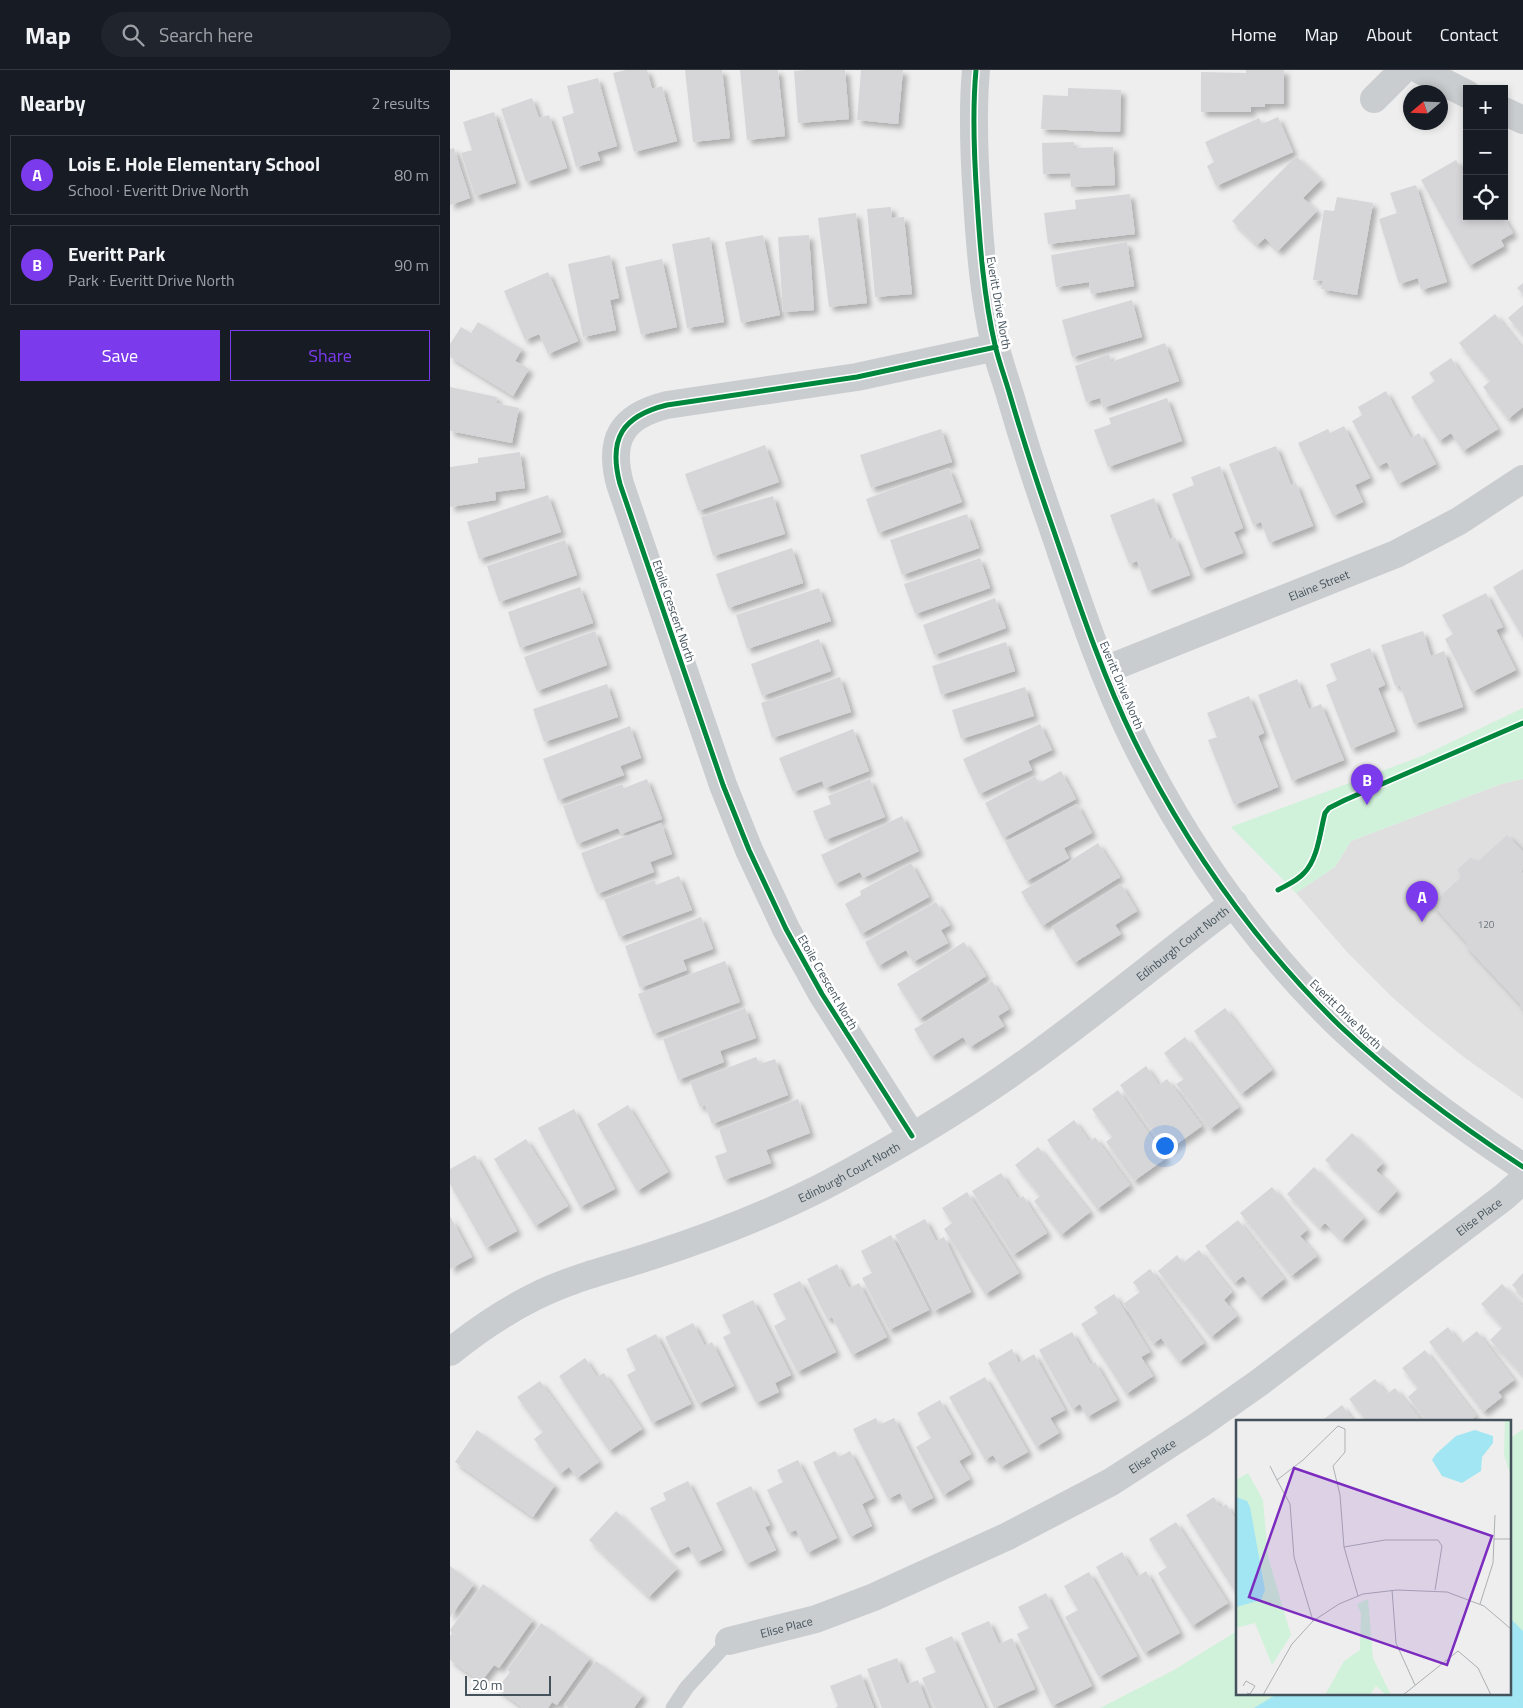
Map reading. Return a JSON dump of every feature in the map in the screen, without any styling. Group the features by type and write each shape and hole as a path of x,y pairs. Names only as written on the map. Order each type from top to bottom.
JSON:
{"street":[{"name":"Everitt Drive North","path":"976,70 973,100 980,256 996,347 1035,477 1090,632 1133,737 1154,780 1191,842 1234,903 1280,961 1341,1027 1417,1093 1523,1168"},
{"path":"1374,99 1403,70"},
{"path":"1420,70 1463,92"},
{"path":"1508,113 1523,120"},
{"name":"Etoile Crescent North","path":"912,1136 822,994 786,929 749,850 723,785 626,503 616,470 615,456 622,432 629,422 651,409 857,377 996,347"},
{"name":"Elaine Street","path":"1105,670 1396,554 1459,521 1523,479"},
{"name":"Edinburgh Court North","path":"450,1352 491,1322 536,1296 582,1277 684,1245 784,1205 825,1186 969,1102 1032,1058 1234,903"},
{"name":"Elise Place","path":"729,1641 816,1619 874,1597 1008,1536 1111,1482 1199,1425 1260,1382 1504,1198 1523,1180"}],"lane":[{"path":"673,1708 687,1687 729,1641"}],"shaded area":[{"path":"1523,779 1523,1099 1465,1058 1392,997 1347,952 1296,893 1335,867 1351,841 1501,784"}],"green space":[{"path":"1523,708 1523,779 1501,784 1351,841 1335,867 1296,893 1231,827 1422,756"},
{"path":"1523,1429 1523,1708 1100,1708 1174,1670 1236,1632 1236,1696 1510,1696 1510,1438"}],"water":[{"path":"1510,1618 1523,1631 1523,1708 1254,1708 1274,1696 1510,1696"}],"building":[{"path":"626,70 647,70 652,89 662,86 677,141 634,152 613,73"},
{"path":"685,70 722,70 730,138 693,142"},
{"path":"740,70 778,70 785,136 747,140"},
{"path":"845,70 849,119 798,123 794,71"},
{"path":"861,70 903,70 898,124 857,120"},
{"path":"1246,70 1284,70 1284,104 1265,104 1265,107 1251,107 1251,112 1201,112 1201,72 1246,73"},
{"path":"598,78 617,146 597,152 600,160 576,167 562,117 574,113 567,86"},
{"path":"1068,88 1121,90 1120,132 1041,129 1043,95 1068,96"},
{"path":"532,98 539,118 549,115 567,168 526,182 501,109"},
{"path":"494,112 516,183 475,196 461,153 472,150 463,122"},
{"path":"1278,117 1293,152 1216,186 1207,166 1214,162 1205,142 1259,118 1262,124"},
{"path":"1074,142 1074,148 1113,147 1115,185 1071,187 1070,173 1043,174 1042,143"},
{"path":"454,148 470,198 450,205 450,149"},
{"path":"1296,156 1321,180 1303,198 1317,211 1278,251 1265,238 1257,245 1232,221"},
{"path":"1456,160 1463,172 1463,220 1505,220 1513,233 1501,240 1504,246 1469,266 1421,180"},
{"path":"1416,185 1447,282 1421,290 1418,278 1399,284 1379,219 1397,213 1390,193"},
{"path":"1130,194 1135,234 1048,244 1044,213 1076,209 1075,200"},
{"path":"1337,197 1373,203 1357,295 1321,289 1323,281 1313,280 1324,210 1334,211"},
{"path":"891,207 892,218 904,217 912,294 875,297 867,209"},
{"path":"856,213 867,303 829,307 818,218"},
{"path":"763,235 780,315 741,323 725,242"},
{"path":"809,235 814,310 783,312 778,237"},
{"path":"710,237 724,322 687,328 672,244"},
{"path":"1127,242 1134,286 1091,294 1089,282 1056,287 1051,255"},
{"path":"610,255 619,298 610,300 616,330 583,337 568,264"},
{"path":"662,259 677,327 641,335 625,267"},
{"path":"548,272 578,341 548,354 539,334 525,340 504,291"},
{"path":"1523,283 1523,294 1517,288"},
{"path":"1132,300 1142,337 1072,357 1062,320"},
{"path":"1523,305 1523,335 1508,318"},
{"path":"1495,314 1523,349 1523,407 1508,419 1483,387 1490,381 1459,343"},
{"path":"478,322 522,349 515,361 529,369 513,396 450,357 450,344 461,327 471,333"},
{"path":"1165,343 1179,381 1103,408 1100,398 1086,402 1075,366 1109,354 1111,362"},
{"path":"1451,358 1498,429 1463,451 1451,433 1439,441 1411,397 1435,381 1429,373"},
{"path":"450,387 497,397 496,403 519,408 512,443 450,431"},
{"path":"1386,391 1411,438 1419,433 1436,464 1398,484 1387,462 1377,467 1352,421 1362,415 1358,407"},
{"path":"1167,398 1182,441 1108,467 1094,430 1111,424 1109,418"},
{"path":"1344,426 1370,478 1355,485 1363,502 1333,516 1298,443 1328,429 1330,433"},
{"path":"941,429 952,462 871,488 860,455"},
{"path":"765,445 779,482 698,511 685,474"},
{"path":"1276,446 1291,485 1296,483 1313,526 1269,543 1261,522 1253,525 1229,464"},
{"path":"520,452 525,488 495,492 496,500 450,507 450,467 478,463 478,458"},
{"path":"1220,466 1243,528 1234,532 1243,553 1201,569 1172,494 1194,485 1191,477"},
{"path":"949,468 962,502 878,533 866,499"},
{"path":"548,495 561,532 479,559 467,522"},
{"path":"773,496 785,534 713,556 701,517"},
{"path":"1154,498 1170,539 1175,537 1190,575 1148,591 1137,561 1129,564 1110,515"},
{"path":"967,514 979,548 902,575 890,540"},
{"path":"565,540 577,575 499,602 487,566"},
{"path":"792,548 803,583 728,608 716,574"},
{"path":"980,558 990,588 915,614 904,584"},
{"path":"1523,569 1523,638 1493,587"},
{"path":"580,587 593,623 520,648 508,612"},
{"path":"819,588 831,621 747,649 736,615"},
{"path":"1486,593 1503,627 1496,630 1516,670 1472,692 1445,639 1453,634 1442,615"},
{"path":"995,598 1006,628 934,655 923,625"},
{"path":"595,631 607,665 537,691 524,657"},
{"path":"1423,631 1431,656 1444,651 1463,707 1414,724 1400,685 1395,686 1381,645"},
{"path":"819,639 831,671 762,696 751,664"},
{"path":"1006,642 1015,671 941,695 932,666"},
{"path":"1370,648 1385,685 1378,688 1395,731 1351,749 1326,685 1337,680 1330,664"},
{"path":"840,677 851,712 772,738 761,703"},
{"path":"1297,679 1309,709 1321,704 1344,760 1292,781 1258,695"},
{"path":"607,684 618,717 544,742 533,709"},
{"path":"1025,687 1034,716 961,739 952,710"},
{"path":"1249,696 1264,733 1258,736 1278,787 1234,805 1208,740 1217,737 1207,713"},
{"path":"1040,724 1052,750 1028,761 1032,770 979,794 963,759"},
{"path":"630,726 641,758 620,766 624,775 558,800 543,759"},
{"path":"853,729 869,771 825,788 822,781 793,792 779,758"},
{"path":"1061,771 1076,799 1003,838 985,803 1035,776 1039,783"},
{"path":"647,779 662,819 621,834 618,828 577,844 563,806 622,784 624,788"},
{"path":"870,779 885,817 825,840 813,811 831,804 828,796"},
{"path":"1077,804 1092,833 1064,848 1069,858 1026,881 1005,842"},
{"path":"902,816 919,851 863,878 860,872 835,884 821,855"},
{"path":"661,823 672,854 650,862 654,872 597,894 581,853"},
{"path":"1507,835 1523,851 1523,1009 1465,945 1467,943 1432,904 1462,876 1457,870 1471,857 1476,863"},
{"path":"1098,843 1120,877 1042,926 1021,892"},
{"path":"911,863 929,897 861,934 845,904 861,895 860,891"},
{"path":"679,876 692,910 619,937 604,899 655,880 656,885"},
{"path":"1121,884 1137,911 1115,925 1121,934 1074,963 1052,927"},
{"path":"936,902 950,925 941,930 948,943 913,962 906,950 878,966 865,942"},
{"path":"701,917 713,949 683,960 687,970 640,988 625,946"},
{"path":"964,942 986,976 919,1019 897,984"},
{"path":"725,961 740,1002 653,1034 638,994"},
{"path":"992,981 1009,1009 998,1016 1004,1026 970,1047 963,1037 931,1057 914,1029"},
{"path":"745,1008 756,1038 720,1051 724,1062 678,1080 663,1039"},
{"path":"1225,1008 1272,1070 1241,1094 1194,1031"},
{"path":"1185,1037 1239,1107 1210,1129 1176,1084 1184,1079 1164,1053"},
{"path":"756,1057 760,1064 775,1059 788,1095 712,1124 705,1105 700,1107 690,1082"},
{"path":"1146,1066 1159,1085 1167,1079 1202,1126 1167,1151 1120,1085"},
{"path":"1118,1090 1166,1158 1134,1181 1106,1142 1112,1137 1092,1109"},
{"path":"798,1099 810,1133 766,1150 771,1163 724,1180 715,1156 727,1152 719,1129"},
{"path":"628,1105 668,1172 637,1191 597,1124"},
{"path":"574,1109 615,1189 580,1207 538,1128"},
{"path":"1074,1120 1090,1142 1095,1137 1130,1185 1097,1209 1047,1140"},
{"path":"1352,1133 1383,1163 1376,1170 1397,1191 1378,1211 1325,1160"},
{"path":"526,1139 568,1206 535,1226 494,1159"},
{"path":"1038,1147 1090,1212 1061,1235 1034,1201 1040,1196 1015,1165"},
{"path":"475,1155 517,1231 486,1248 450,1184 450,1169"},
{"path":"1314,1167 1364,1218 1342,1240 1325,1223 1320,1228 1287,1194"},
{"path":"1001,1173 1018,1199 1023,1196 1047,1233 1013,1255 972,1191"},
{"path":"1272,1187 1307,1230 1300,1236 1317,1256 1291,1276 1240,1213"},
{"path":"967,1192 1019,1273 985,1294 944,1229 952,1223 942,1208"},
{"path":"450,1216 472,1257 450,1269"},
{"path":"925,1219 936,1241 944,1237 971,1292 934,1311 895,1235"},
{"path":"1238,1220 1284,1279 1260,1298 1243,1276 1234,1283 1205,1246"},
{"path":"891,1235 929,1310 889,1330 862,1278 872,1273 861,1251"},
{"path":"1199,1250 1232,1292 1224,1300 1237,1316 1211,1337 1158,1271 1177,1255 1183,1263"},
{"path":"837,1264 849,1288 859,1283 887,1337 852,1355 832,1317 827,1319 807,1279"},
{"path":"1150,1269 1204,1343 1179,1362 1161,1338 1153,1344 1123,1304 1140,1292 1133,1282"},
{"path":"1523,1273 1523,1296 1512,1285"},
{"path":"800,1281 836,1352 797,1372 774,1326 786,1319 773,1294"},
{"path":"1502,1284 1523,1306 1523,1376 1490,1340 1503,1327 1481,1304"},
{"path":"1114,1294 1150,1352 1141,1357 1153,1376 1126,1394 1081,1324 1098,1313 1094,1307"},
{"path":"753,1300 791,1375 775,1383 779,1392 756,1403 723,1337 731,1333 722,1315"},
{"path":"693,1323 705,1346 712,1342 734,1386 698,1404 665,1337"},
{"path":"1448,1327 1461,1344 1477,1331 1514,1380 1498,1392 1502,1397 1483,1412 1429,1342"},
{"path":"1072,1332 1091,1365 1095,1362 1117,1400 1087,1417 1080,1404 1072,1409 1039,1350"},
{"path":"656,1334 691,1404 652,1423 627,1375 636,1370 626,1349"},
{"path":"1012,1349 1019,1363 1034,1354 1065,1410 1050,1418 1059,1433 1036,1447 988,1363"},
{"path":"1425,1350 1476,1416 1471,1420 1425,1420 1408,1397 1418,1388 1402,1368"},
{"path":"585,1358 597,1377 604,1373 642,1429 609,1451 559,1376"},
{"path":"985,1377 1028,1452 1001,1467 993,1455 985,1460 949,1397"},
{"path":"1375,1379 1387,1394 1395,1388 1420,1420 1365,1420 1349,1399"},
{"path":"540,1381 599,1462 577,1478 569,1467 560,1474 534,1439 543,1432 517,1397"},
{"path":"940,1400 971,1454 959,1461 970,1479 943,1495 916,1447 931,1438 917,1413"},
{"path":"1342,1405 1353,1420 1323,1420"},
{"path":"876,1418 879,1425 894,1418 933,1498 909,1510 900,1493 888,1499 853,1429"},
{"path":"477,1430 555,1485 533,1517 455,1462"},
{"path":"835,1451 839,1457 850,1451 874,1498 862,1504 872,1526 850,1537 813,1462"},
{"path":"798,1460 837,1538 807,1553 796,1530 788,1533 767,1490 783,1482 777,1470"},
{"path":"688,1481 722,1550 697,1562 689,1546 672,1554 650,1508 666,1500 663,1493"},
{"path":"751,1486 770,1525 765,1527 776,1550 746,1564 716,1503"},
{"path":"1214,1497 1221,1508 1226,1504 1236,1519 1236,1593 1186,1515"},
{"path":"616,1511 677,1569 649,1597 589,1540"},
{"path":"1176,1522 1228,1603 1192,1626 1158,1573 1167,1567 1149,1539"},
{"path":"1122,1552 1137,1577 1146,1571 1180,1633 1144,1653 1096,1567"},
{"path":"450,1566 474,1584 450,1617"},
{"path":"1089,1572 1137,1656 1099,1677 1065,1617 1078,1610 1064,1586"},
{"path":"483,1584 533,1620 499,1668 494,1665 481,1682 450,1660 450,1636 452,1634 450,1630"},
{"path":"1046,1593 1092,1686 1052,1706 1017,1634 1029,1628 1018,1607"},
{"path":"989,1621 999,1644 1012,1638 1035,1689 994,1708 961,1633"},
{"path":"541,1623 590,1658 557,1705 552,1702 548,1708 523,1708 497,1689 510,1672 507,1670"},
{"path":"952,1636 985,1708 935,1708 922,1678 936,1672 925,1648"},
{"path":"897,1658 907,1684 918,1680 929,1708 882,1708 867,1669"},
{"path":"596,1661 643,1695 634,1708 567,1708 564,1705"},
{"path":"861,1674 874,1708 835,1708 838,1706 830,1686"}],"cycle path":[{"path":"976,70 974,134 978,217 985,291 995,345 1034,472 1078,602 1121,713 1134,740 1176,817 1225,892 1309,994 1361,1046 1406,1083 1475,1135 1523,1167"},
{"path":"912,1136 822,994 786,929 749,850 723,785 620,484 616,454 622,432 629,423 639,416 667,405 857,377 996,347"},
{"path":"1278,890 1292,883 1309,867 1320,837 1325,813 1329,808 1523,723"}],"place":[{"name":"Everitt Park","path":"1367,805"},
{"name":"Lois E. Hole Elementary School","path":"1422,922"}]}
